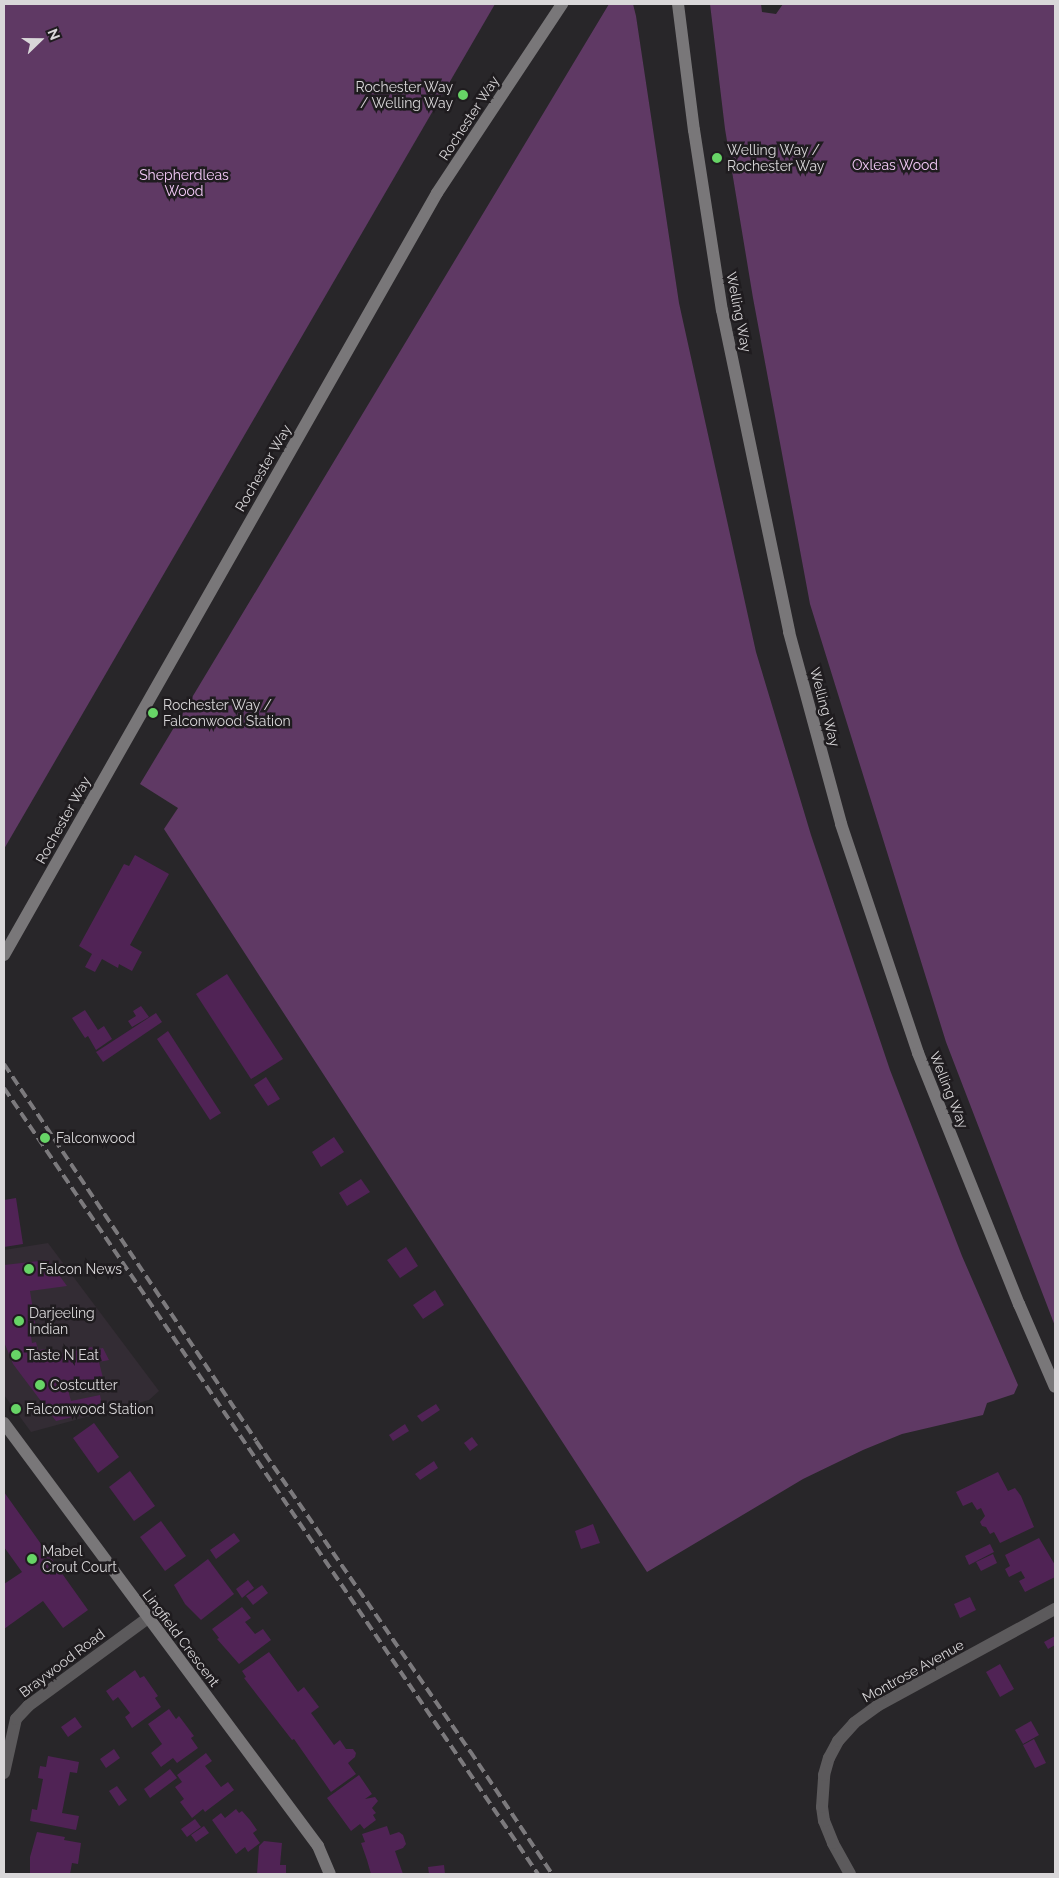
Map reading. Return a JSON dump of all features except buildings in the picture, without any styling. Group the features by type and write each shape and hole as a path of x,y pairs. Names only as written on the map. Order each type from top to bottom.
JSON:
{"street":[{"name":"Rochester Way","path":"4,955 437,193 562,4"},
{"name":"Welling Way","path":"678,4 694,130 722,310 789,632 841,824 918,1053 1019,1304 1055,1386"},
{"name":"Lingfield Crescent","path":"4,1422 318,1846 330,1874"},
{"name":"Montrose Avenue","path":"850,1874 833,1843 824,1821 822,1807 824,1775 829,1758 838,1740 854,1723 877,1706 1055,1609"},
{"name":"Braywood Road","path":"4,1773 16,1720 28,1706 42,1693 148,1618"}],"shaded area":[{"path":"48,1243 159,1391 149,1400 31,1432 4,1395 4,1250"}],"green space":[{"name":"Shepherdleas Wood","path":"4,4 495,4 4,849"},
{"path":"609,4 633,4 636,16 679,303 756,652 811,835 890,1070 962,1256 1018,1385 1014,1394 987,1403 983,1415 902,1434 863,1450 803,1479 647,1572 164,829 178,808 140,784"},
{"name":"Oxleas Wood","path":"710,4 761,4 762,12 776,14 783,4 1055,4 1055,1326 946,1042 810,604 753,298 725,129"}],"railway":[{"path":"4,1064 256,1441 470,1751 552,1874"},
{"path":"4,1088 538,1874"}],"place":[{"name":"Rochester Way / Welling Way","path":"463,95"},
{"name":"Welling Way / Rochester Way","path":"717,158"},
{"name":"Rochester Way / Falconwood Station","path":"153,713"},
{"name":"Falconwood","path":"45,1138"},
{"name":"Falcon News","path":"29,1269"},
{"name":"Darjeeling Indian","path":"19,1321"},
{"name":"Taste N Eat","path":"16,1355"},
{"name":"Costcutter","path":"40,1385"},
{"name":"Falconwood Station","path":"16,1409"},
{"name":"Mabel Crout Court","path":"32,1559"}]}
